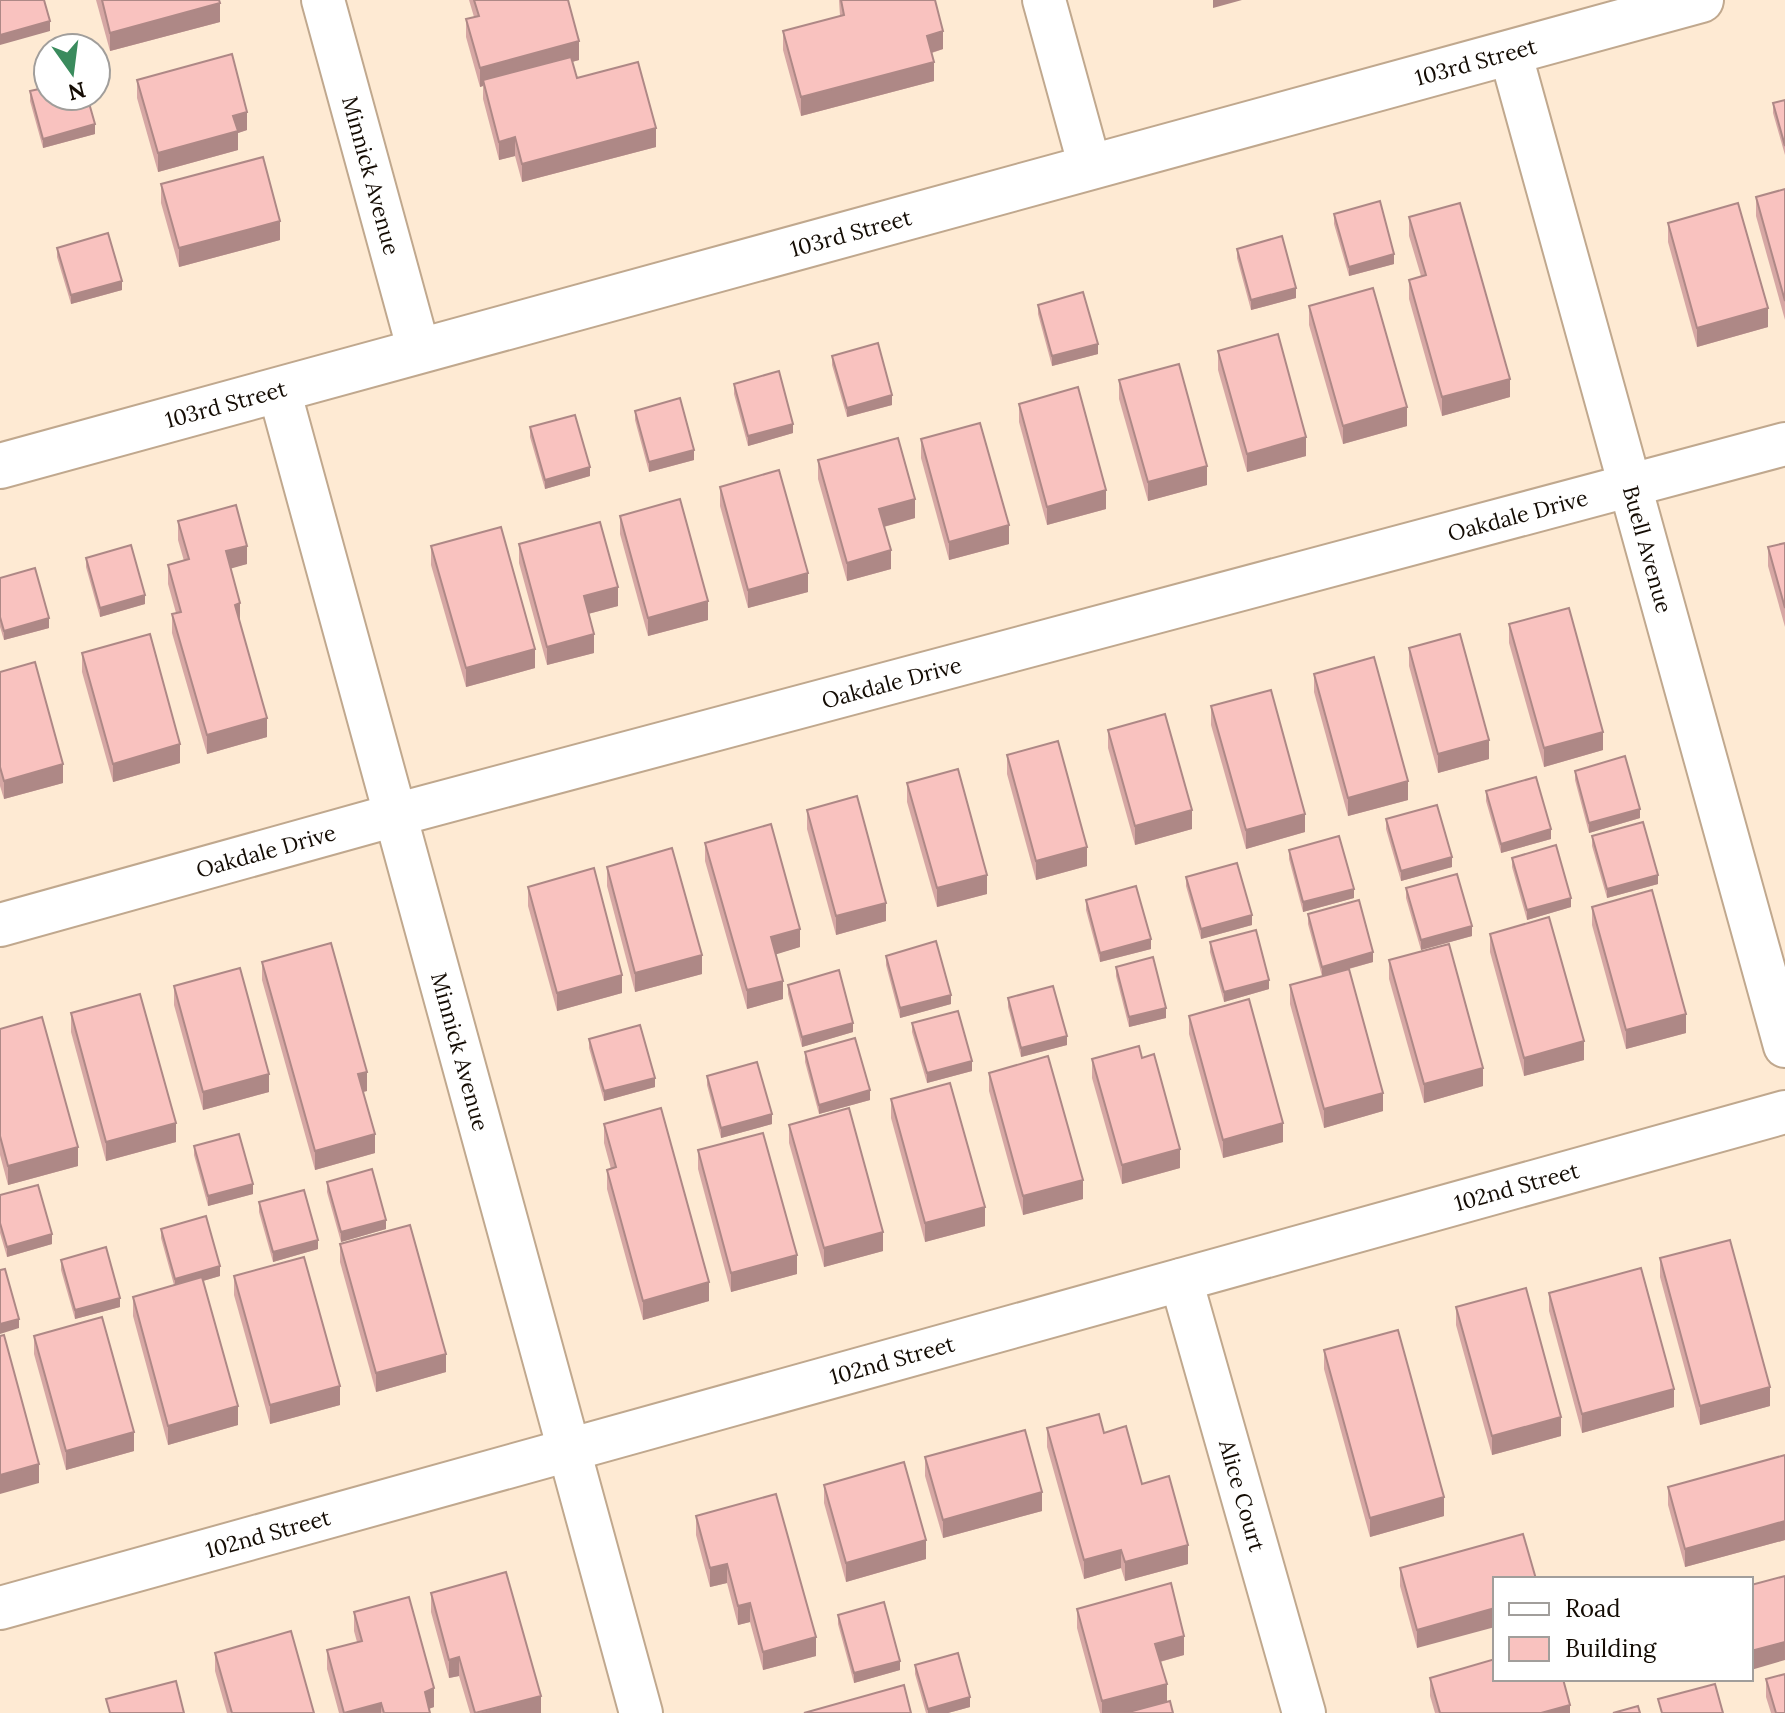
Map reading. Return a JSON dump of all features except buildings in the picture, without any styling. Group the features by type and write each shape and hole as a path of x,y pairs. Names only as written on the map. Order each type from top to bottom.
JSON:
{"main road":[{"name":"103rd Street","path":"0,466 1701,0"}],"street":[{"name":"Minnick Avenue","path":"323,0 419,351"},
{"path":"1044,0 1090,167"},
{"name":"Buell Avenue","path":"1510,52 1785,1046"},
{"name":"Minnick Avenue","path":"279,390 641,1713"},
{"name":"Oakdale Drive","path":"0,925 395,815 1785,444"},
{"name":"102nd Street","path":"0,1608 1785,1112"},
{"name":"Alice Court","path":"1181,1280 1304,1713"}]}
